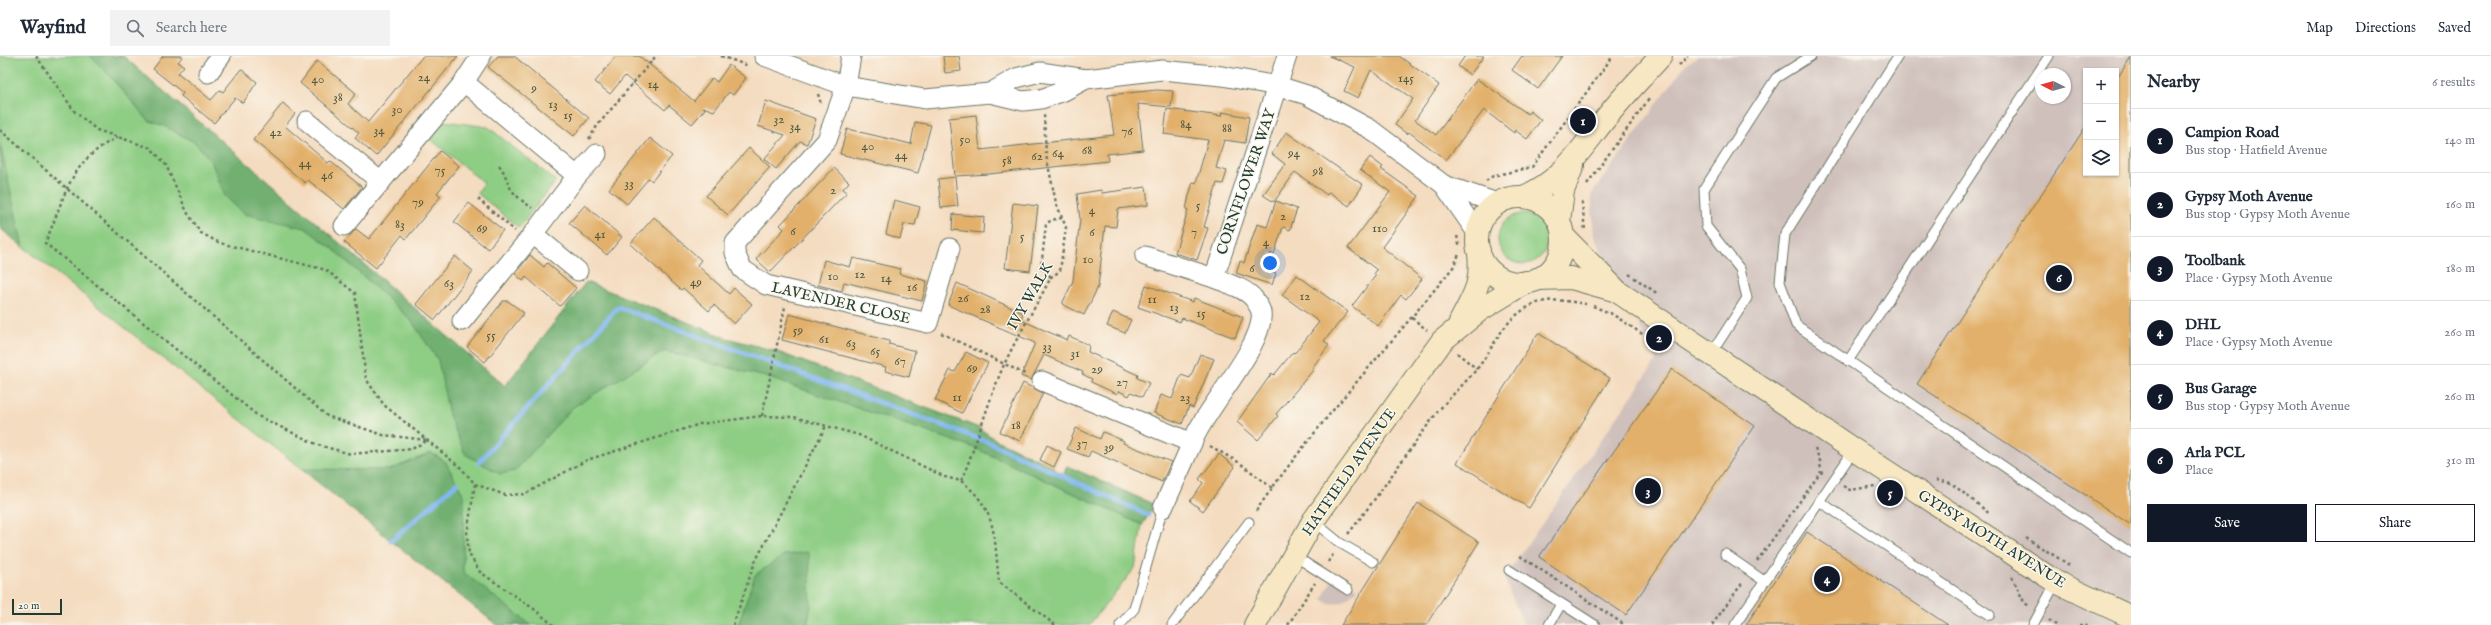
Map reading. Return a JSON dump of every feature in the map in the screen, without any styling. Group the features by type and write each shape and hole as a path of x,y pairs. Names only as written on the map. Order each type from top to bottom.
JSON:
{"street":[{"path":"208,73 221,56"},
{"path":"344,226 464,82 481,56"},
{"name":"LAVENDER CLOSE","path":"851,56 846,86 827,140 735,243 735,253 742,269 766,285 928,323"},
{"name":"CORNFLOWER WAY","path":"1214,278 1287,56"},
{"path":"758,61 846,86 925,99 990,94 1023,101 1041,99 1064,91 1086,79"},
{"path":"1523,197 1549,184 1576,157 1610,113 1669,62"},
{"path":"990,94 1016,78 1040,72 1086,79 1162,70 1222,76 1278,86 1307,95 1370,129 1444,185 1465,214 1478,242 1486,265 1497,276 1513,282 1532,281 1551,270 1558,261 1569,230 1560,207 1566,181 1576,157"},
{"path":"464,82 577,176"},
{"path":"307,121 381,182"},
{"path":"462,321 531,238 577,176 597,154"},
{"path":"1444,185 1487,200 1523,197 1542,202 1569,230"},
{"path":"1478,242 1487,200"},
{"name":"GYPSY MOTH AVENUE","path":"1569,230 1618,292"},
{"path":"531,238 578,271"},
{"name":"HATFIELD AVENUE","path":"1456,328 1478,286 1481,274 1478,242"},
{"path":"928,323 950,248"},
{"path":"1145,256 1214,278 1235,287 1253,298 1261,312 1259,328 1239,367 1193,440 1163,508"},
{"name":"GYPSY MOTH AVENUE","path":"1532,281 1571,278 1618,292 1854,450 2056,582 2131,617"},
{"name":"HATFIELD AVENUE","path":"1255,625 1313,521 1442,341 1456,328 1495,300 1532,281"},
{"path":"1042,382 1193,440"}],"lane":[{"path":"1712,354 1747,298 1740,269 1706,226 1704,189 1776,78 1811,56"},
{"path":"1898,56 1785,234 1780,282 1796,325 2131,553"},
{"path":"1848,361 2049,56"},
{"path":"1735,625 1854,450"},
{"path":"1819,501 1990,615"},
{"path":"1120,625 1134,608 1163,508"},
{"path":"1313,521 1340,543 1373,562"},
{"path":"1172,625 1249,522"},
{"path":"1725,554 1764,581"},
{"path":"1293,555 1348,590"},
{"path":"1509,570 1595,625"},
{"path":"2033,625 2056,582"},
{"path":"1549,625 1561,604"}],"path":[{"path":"36,56 75,112 97,130 151,148 166,165 187,212 201,233 220,243 326,270 355,292 366,379 384,405 461,468 475,484 505,495 525,494 587,460 700,424 762,416 794,417 859,435 945,477 961,481 975,492 990,514 999,582 1055,625"},
{"path":"597,154 589,148 589,136 656,56"},
{"path":"721,56 758,61"},
{"path":"1487,200 1479,186 1493,176 1532,167 1540,159 1550,141 1612,56"},
{"path":"1669,62 1688,56"},
{"path":"817,91 823,112 834,118"},
{"path":"1584,191 1651,97"},
{"name":"IVY WALK","path":"961,481 975,448 979,428 1004,365 1051,277 1060,271 1066,227 1056,203 1046,155 1044,112 1049,111"},
{"path":"0,130 327,416 383,435 428,440"},
{"path":"118,137 104,144 80,165 66,188 56,219 45,243 258,416 318,445 352,454 412,449 428,440"},
{"path":"499,164 507,175 509,185 515,193 545,218"},
{"path":"1569,230 1581,198"},
{"path":"478,199 531,238"},
{"path":"1249,522 1272,488 1360,377 1454,266 1461,250 1454,223 1465,214"},
{"path":"1051,277 1041,268 1046,224 1051,220 1062,218"},
{"path":"1624,271 1660,295"},
{"path":"762,416 789,291"},
{"path":"1288,625 1340,543 1381,493 1440,410 1477,368 1502,328 1530,306 1556,300 1591,304 1612,314 1658,344"},
{"path":"928,323 935,330 1004,365 1042,382"},
{"path":"733,625 755,562 826,426"},
{"path":"1193,440 1240,463 1272,488"},
{"path":"1712,625 1821,472 1820,461 1815,448 1809,444"},
{"path":"1821,472 1850,490 1874,486 1880,490"},
{"path":"1935,480 1951,483 1996,518"},
{"path":"475,484 467,534 469,554 480,572 534,609 553,625"},
{"path":"2021,534 2077,569"},
{"path":"1520,556 1625,625"},
{"path":"2006,573 2012,577 2024,602 2056,625"},
{"path":"2079,625 2088,625"}],"shaded area":[{"path":"1698,56 2131,56 2131,625 1524,625 1504,578 1657,360 1594,236 1591,195 1685,65"},
{"path":"1335,575 1358,589 1342,602 1329,604 1322,599"}],"green space":[{"path":"0,56 123,56 505,386 586,282 727,338 775,351 979,428 996,440 1054,467 1053,469 1064,474 1067,466 1155,505 1142,525 1135,568 1089,625 497,625 0,228"},
{"path":"90,56 123,56 505,386 586,282 727,338 775,351 979,428 996,440 1054,467 1053,469 1064,474 1067,466 1155,505 1142,525 975,448 769,378 664,351 572,408 515,471 500,474 465,454 449,415 438,360 410,319 332,248 305,228 244,214 225,196 211,161 196,143 164,126 149,121"},
{"path":"445,121 488,127 556,181 519,228 477,193 484,183 430,139"},
{"path":"0,144 23,247 0,228"},
{"path":"1523,214 1532,216 1541,221 1546,230 1548,239 1546,248 1541,257 1532,262 1523,264 1514,262 1505,257 1500,248 1498,239 1500,230 1505,221 1514,216"},
{"path":"431,453 445,461 464,496 463,572 531,625 497,625 301,469 389,470"},
{"path":"809,552 811,606 807,625 738,625 755,575 784,555"}],"building":[{"path":"163,56 183,56 178,62 184,66 178,73 211,100 220,90 223,92 241,69 257,82 243,103 235,98 214,123 181,96 183,93 153,69"},
{"path":"423,56 458,56 376,156 355,138 359,133 300,83 317,61 356,93 348,104 368,122"},
{"path":"498,56 514,56 589,118 574,136 488,67"},
{"path":"616,56 639,56 694,101 712,78 717,82 729,65 746,78 733,95 729,92 714,111 703,107 705,109 692,124 669,105 665,110 625,76 610,94 595,82"},
{"path":"943,56 959,56 961,71 945,73"},
{"path":"1329,56 1399,56 1439,85 1415,120 1436,135 1477,79 1528,114 1530,111 1541,120 1527,139 1515,130 1514,133 1484,110 1446,160 1409,132 1407,134 1395,125 1413,99 1371,70 1358,98 1344,91 1355,67"},
{"path":"1465,56 1484,56 1470,75 1458,66"},
{"path":"1522,56 1562,56 1538,89 1512,70"},
{"path":"2131,57 2131,525 1917,384 2083,131 2083,176 2119,176 2119,75"},
{"path":"1157,90 1173,91 1171,107 1138,104 1143,150 1107,154 1108,161 989,174 955,176 949,118 976,115 980,150 1114,135 1108,95"},
{"path":"766,101 816,119 807,144 800,141 776,169 764,159 785,135 758,126"},
{"path":"283,103 295,114 285,126 328,163 330,161 362,187 344,209 308,180 305,183 253,140"},
{"path":"1167,109 1221,116 1222,112 1249,117 1245,143 1224,140 1216,168 1227,171 1223,184 1217,183 1204,227 1208,228 1197,260 1175,253 1188,210 1186,209 1193,182 1196,183 1208,140 1164,134"},
{"path":"915,122 931,125 918,173 840,154 847,129 911,144"},
{"path":"1286,132 1363,185 1349,206 1329,192 1327,195 1295,172 1274,202 1263,195 1285,164 1272,154"},
{"path":"650,138 672,156 652,181 649,178 627,204 609,189"},
{"path":"749,148 770,167 728,215 706,196"},
{"path":"440,151 459,166 437,193 441,196 406,239 402,235 376,268 344,242 356,229 369,239"},
{"path":"1370,157 1383,167 1381,169 1419,196 1382,247 1422,279 1406,299 1401,295 1378,326 1352,306 1376,275 1374,274 1377,270 1348,248 1390,192 1360,170"},
{"path":"834,168 849,182 843,189 847,192 770,272 756,259 784,229 780,225"},
{"path":"955,177 958,206 941,208 938,179"},
{"path":"1146,187 1148,205 1118,209 1116,227 1105,226 1098,287 1084,315 1062,304 1073,281 1080,219 1077,194 1101,190 1102,193"},
{"path":"894,200 920,207 915,225 904,224 900,239 886,234"},
{"path":"1276,201 1297,209 1290,230 1283,227 1274,254 1271,253 1266,270 1276,273 1272,285 1236,273 1240,261 1244,263 1257,224 1267,227"},
{"path":"469,203 503,230 488,249 454,222"},
{"path":"1013,203 1038,206 1030,271 1005,268"},
{"path":"585,205 622,237 607,255 569,223"},
{"path":"953,214 984,217 983,233 952,230"},
{"path":"654,217 701,260 697,265 729,294 734,288 752,304 734,324 714,305 709,311 683,288 681,290 630,244"},
{"path":"530,255 544,267 547,263 576,288 560,306 526,277 523,281 515,274"},
{"path":"455,256 473,271 435,320 416,304"},
{"path":"853,258 901,269 899,274 927,281 922,301 844,282 842,291 818,285 824,260 850,267"},
{"path":"1297,275 1348,312 1324,341 1329,345 1312,368 1314,369 1276,414 1278,416 1258,440 1237,422 1272,373 1274,375 1293,352 1295,353 1319,322 1282,295"},
{"path":"957,283 1023,313 1021,320 1067,340 1069,336 1089,345 1088,352 1138,375 1137,378 1149,383 1142,397 1131,392 1129,396 1119,391 1117,394 1091,382 1092,379 1082,374 1083,372 1044,355 1031,380 1021,376 1035,343 948,305"},
{"path":"1146,285 1193,302 1194,298 1243,317 1235,338 1182,318 1180,322 1138,307"},
{"path":"503,301 508,301 524,313 485,362 467,347"},
{"path":"1113,312 1131,320 1125,333 1107,326"},
{"path":"789,314 889,341 889,344 915,351 909,377 885,371 886,367 782,340"},
{"path":"1538,333 1610,378 1529,508 1457,463"},
{"path":"966,352 988,363 962,413 935,400 950,370 955,372"},
{"path":"1200,354 1214,359 1193,408 1189,406 1182,424 1154,413 1161,395 1172,399 1181,375 1190,378"},
{"path":"1672,369 1755,426 1626,615 1539,557"},
{"path":"1023,383 1043,393 1020,441 1000,432"},
{"path":"1076,428 1100,439 1103,432 1124,441 1123,443 1171,462 1162,482 1091,451 1088,457 1067,449"},
{"path":"1047,445 1061,452 1054,467 1040,460"},
{"path":"1219,454 1235,467 1203,511 1190,501 1203,483 1199,479"},
{"path":"1418,503 1479,542 1426,625 1341,625"},
{"path":"1807,532 1948,625 1746,625"}],"waterway":[{"path":"479,462 618,307 988,442 1148,515"},
{"path":"391,541 457,483"}],"place":[{"name":"Campion Road","path":"1583,121"},
{"name":"Arla PCL","path":"2059,278"},
{"name":"Gypsy Moth Avenue","path":"1659,338"},
{"name":"Toolbank","path":"1648,491"},
{"name":"Bus Garage","path":"1890,493"},
{"name":"DHL","path":"1827,579"}]}
